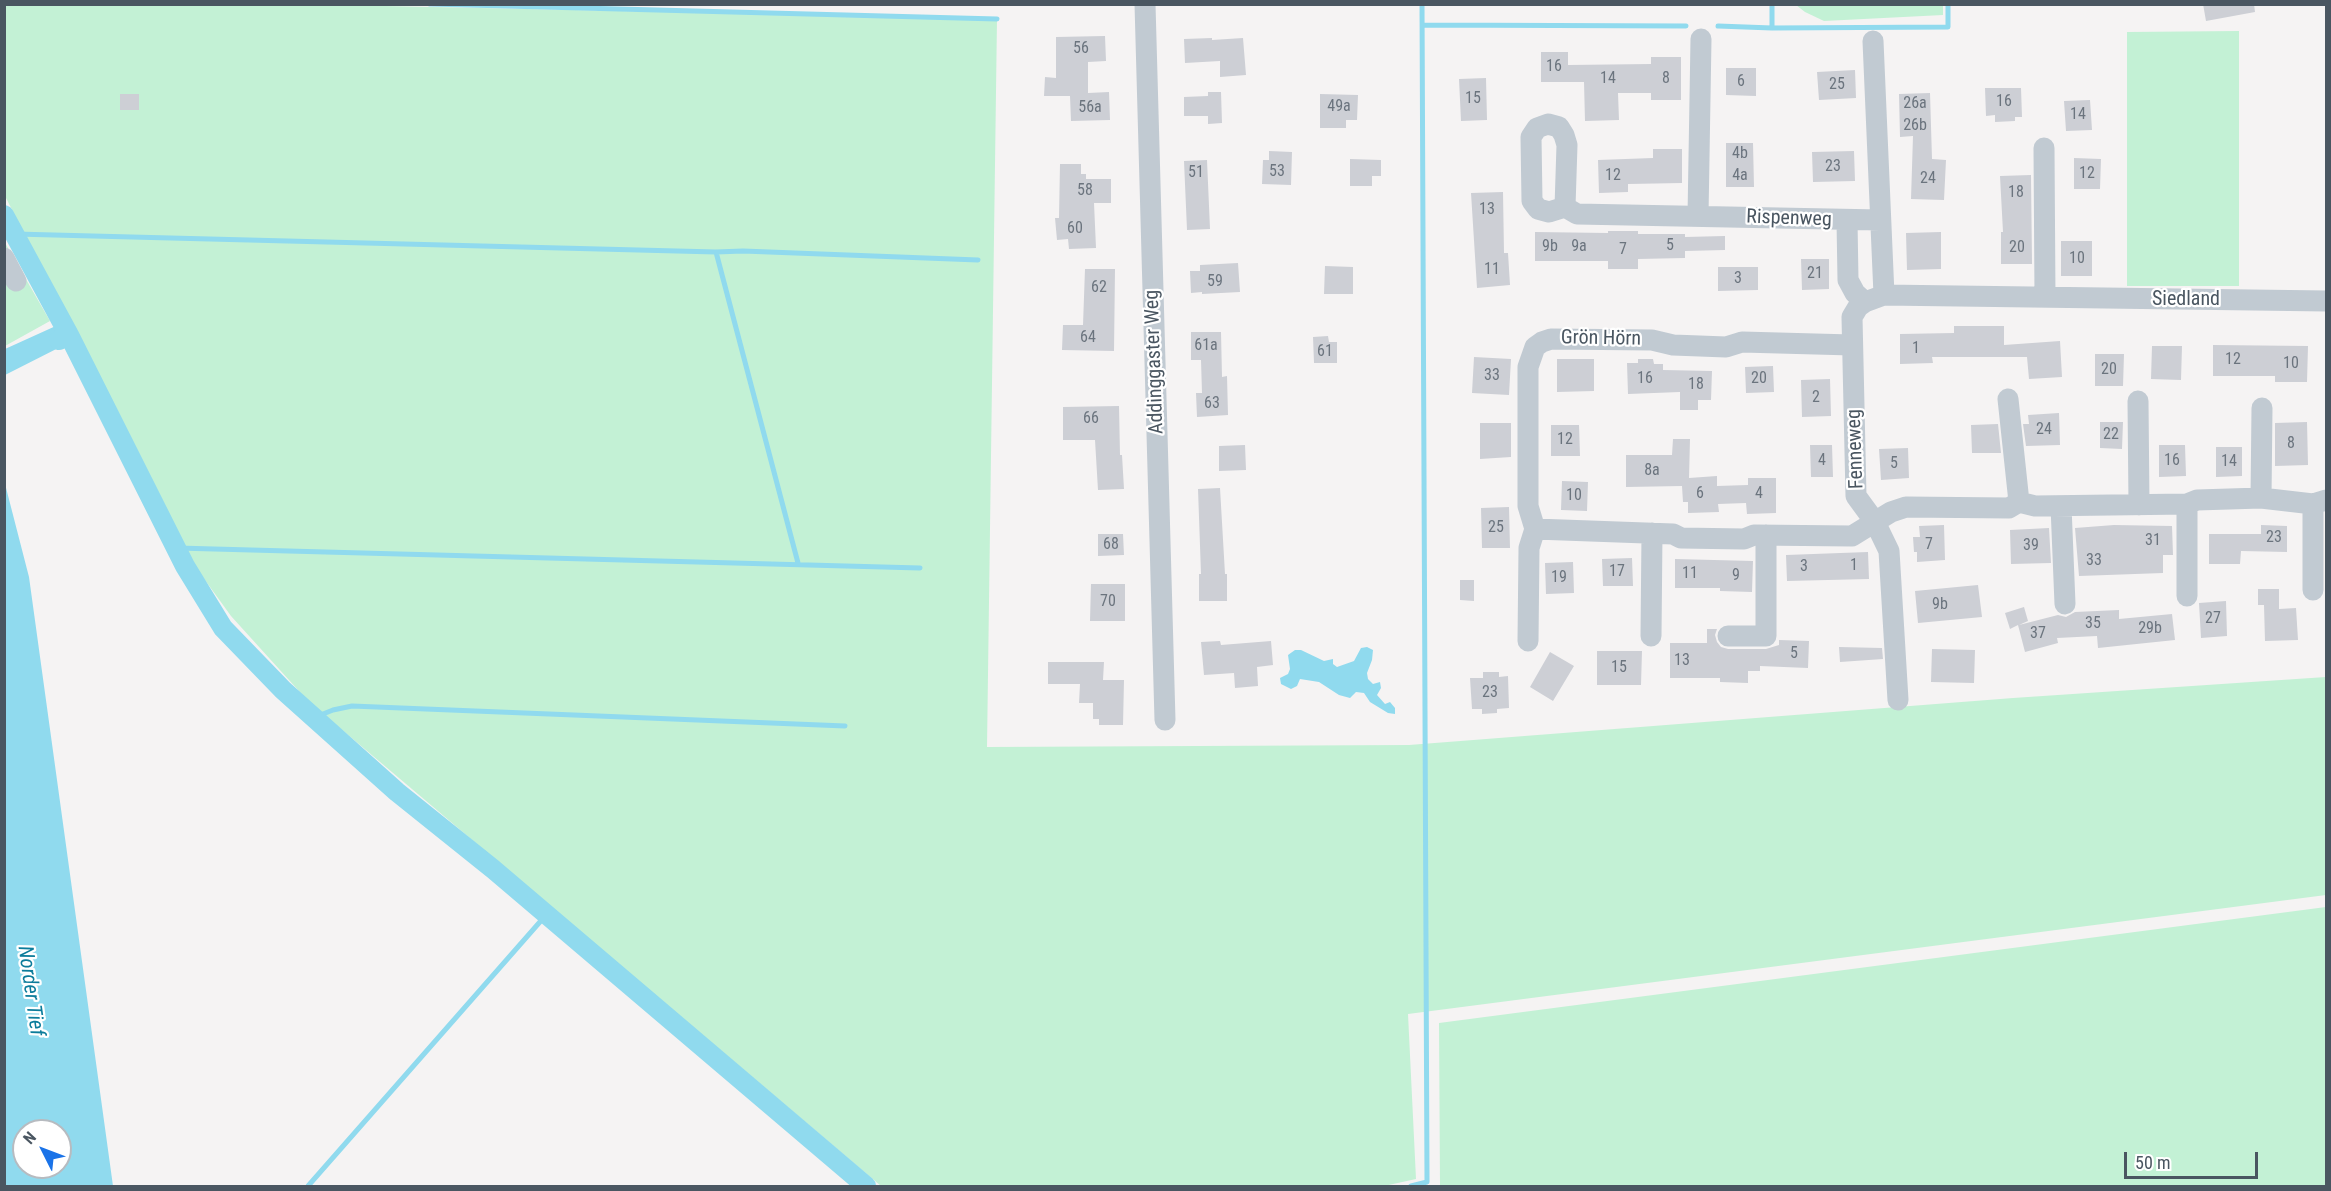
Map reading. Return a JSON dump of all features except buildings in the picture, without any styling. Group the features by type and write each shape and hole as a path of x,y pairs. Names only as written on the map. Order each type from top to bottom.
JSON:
{"street":[{"name":"Addinggaster Weg","path":"1145,4 1165,720"},
{"path":"1698,216 1701,39"},
{"path":"1847,221 1848,280 1855,293 1875,298 1880,220 1873,41"},
{"path":"2044,148 2045,297"},
{"name":"Rispenweg","path":"1565,207 1578,214 1880,220"},
{"path":"4,258 16,280"},
{"name":"Siedland","path":"1875,298 2045,297 2326,301"},
{"name":"Fenneweg","path":"1875,298 1858,307 1852,317 1856,496 1875,522 1889,550 1898,700"},
{"name":"Grön Hörn","path":"1528,640 1528,548 1535,530 1528,506 1528,367 1535,347 1551,339 1652,340 1673,345 1726,347 1742,342 1852,345"},
{"path":"2008,399 2019,502"},
{"path":"2139,401 2139,505"},
{"path":"2261,498 2262,408"},
{"path":"1535,530 1673,534 1681,538 1744,539 1754,535 1852,536 1891,512 1906,507 2009,508 2019,502 2035,506 2187,504 2197,500 2261,498 2320,502 2313,590"},
{"path":"2187,504 2187,596"},
{"path":"2061,506 2065,604"},
{"path":"1651,636 1652,533"},
{"path":"1728,636 1766,636 1767,535"}],"green space":[{"path":"4,5 339,5 997,19 987,747 1409,745 2013,698 2326,677 2326,895 1408,1014 1416,1179 1384,1186 881,1186 308,701 231,616 189,558 5,196"},
{"path":"1796,5 1943,5 1943,15 1824,21"},
{"path":"2239,31 2239,286 2127,286 2127,32"},
{"path":"4,241 50,321 5,346 4,346"},
{"path":"2326,907 2326,1186 1440,1186 1439,1023"}],"water":[{"path":"69,320 78,338 5,375 5,349"},
{"name":"Norder Tief","path":"4,480 29,577 113,1186 5,1186"},
{"path":"1367,647 1373,650 1367,673 1368,679 1373,684 1380,682 1381,688 1377,695 1385,704 1390,702 1395,708 1395,714 1388,713 1370,702 1364,693 1356,692 1350,698 1339,695 1319,682 1300,679 1297,686 1291,689 1281,684 1280,678 1288,674 1290,669 1288,655 1295,650 1301,650 1324,661 1333,659 1333,664 1337,667 1354,661 1361,648"}],"waterway":[{"path":"430,4 997,19"},
{"path":"1411,1186 1427,1182 1422,4"},
{"path":"1718,26 1772,28 1772,4"},
{"path":"1772,28 1948,27 1948,4"},
{"path":"1423,25 1686,26"},
{"path":"4,215 69,335 59,340"},
{"path":"15,234 716,252 798,563"},
{"path":"716,252 743,251 978,260"},
{"path":"69,335 185,566 223,628 283,690 397,792 493,869 866,1186"},
{"path":"177,548 920,568"},
{"path":"313,718 352,706 845,726"},
{"path":"308,1186 546,915"}]}
